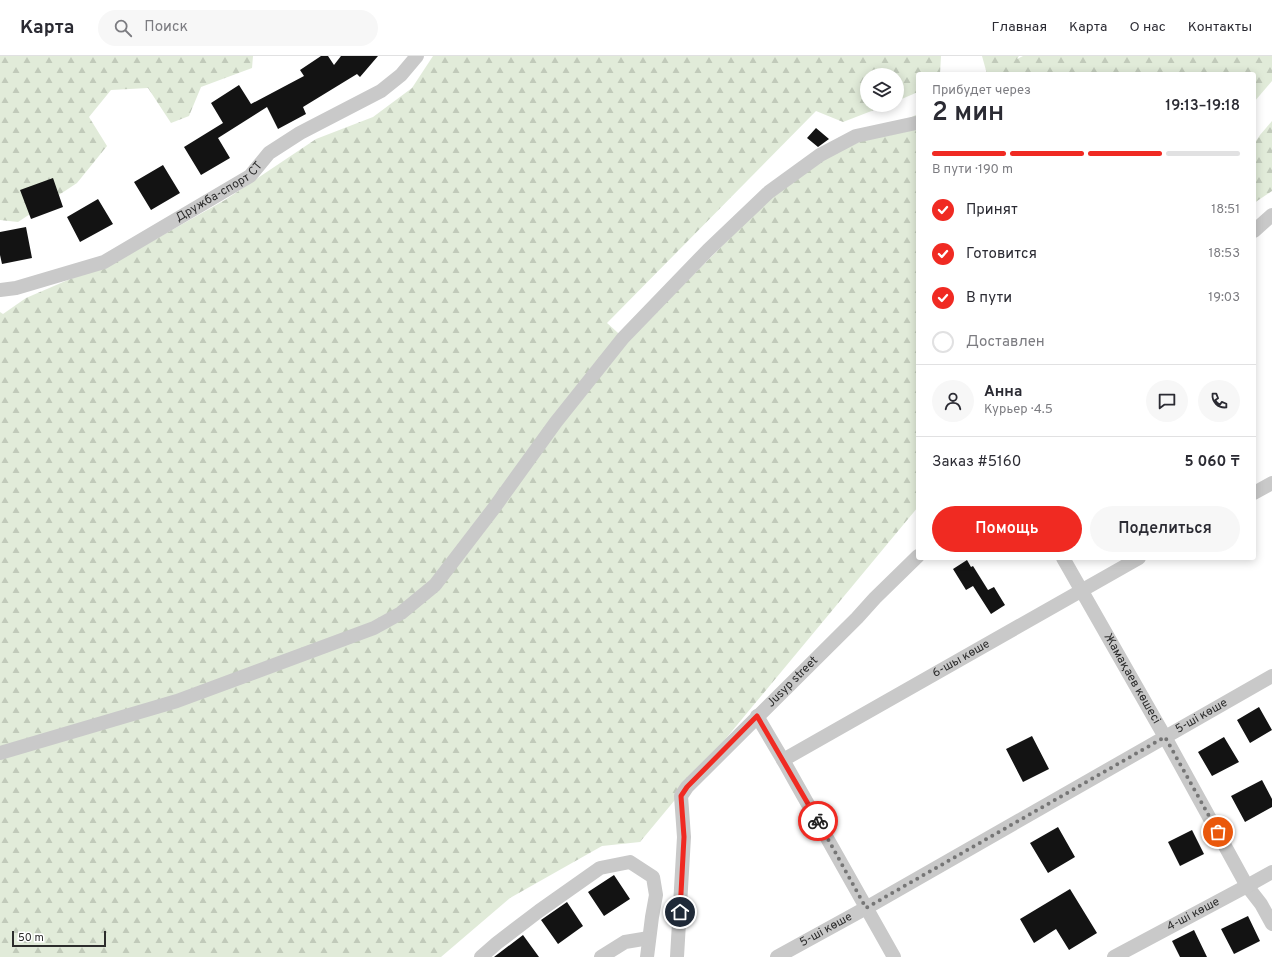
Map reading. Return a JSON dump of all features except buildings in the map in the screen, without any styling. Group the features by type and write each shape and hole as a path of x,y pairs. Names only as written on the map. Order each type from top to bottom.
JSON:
{"street":[{"name":"Дружба-спорт СТ","path":"0,290 16,288 104,262 250,176 269,153 300,133 381,91 401,76 417,56"},
{"path":"0,753 177,701 374,628 401,613 435,585 494,508 556,422 623,338 708,250 769,192 820,155 856,136 916,123"},
{"path":"1256,228 1272,215"},
{"path":"1256,492 1272,483"},
{"name":"Jusyp street","path":"677,957 684,837 681,796 687,787 757,716 916,558"},
{"name":"Жамақаев көшесі","path":"1064,560 1165,737 1247,886 1261,904 1272,924"},
{"name":"6-шы көше","path":"783,760 1135,560"},
{"name":"5-ші көше","path":"777,957 866,908 1272,676"},
{"path":"757,716 894,957"},
{"path":"481,957 539,911 600,868 630,862 653,877 656,895 647,957"},
{"name":"4-ші көше","path":"1114,957 1272,872"},
{"path":"601,957 625,942 649,938"}],"green space":[{"path":"0,56 253,56 252,68 201,87 189,116 171,123 148,88 111,90 89,117 107,146 77,183 18,222 0,220"},
{"path":"433,56 941,56 940,72 916,72 916,93 904,98 904,68 860,68 860,112 869,112 843,122 816,111 607,323 627,341 796,172 916,115 916,509 640,842 602,846 510,898 441,957 0,957 0,312 3,314 26,298 133,252 225,200 316,139 373,117 412,88"},
{"path":"982,56 1019,56 1017,59 1023,56 1272,56 1272,81 1256,100 1256,72 986,72"},
{"path":"1272,121 1272,191 1256,202 1256,141"}],"way so far":[{"path":"818,821 866,908 1165,737 1218,832"}],"route":[{"path":"680,912 684,837 681,796 687,787 757,716 818,821"}]}
